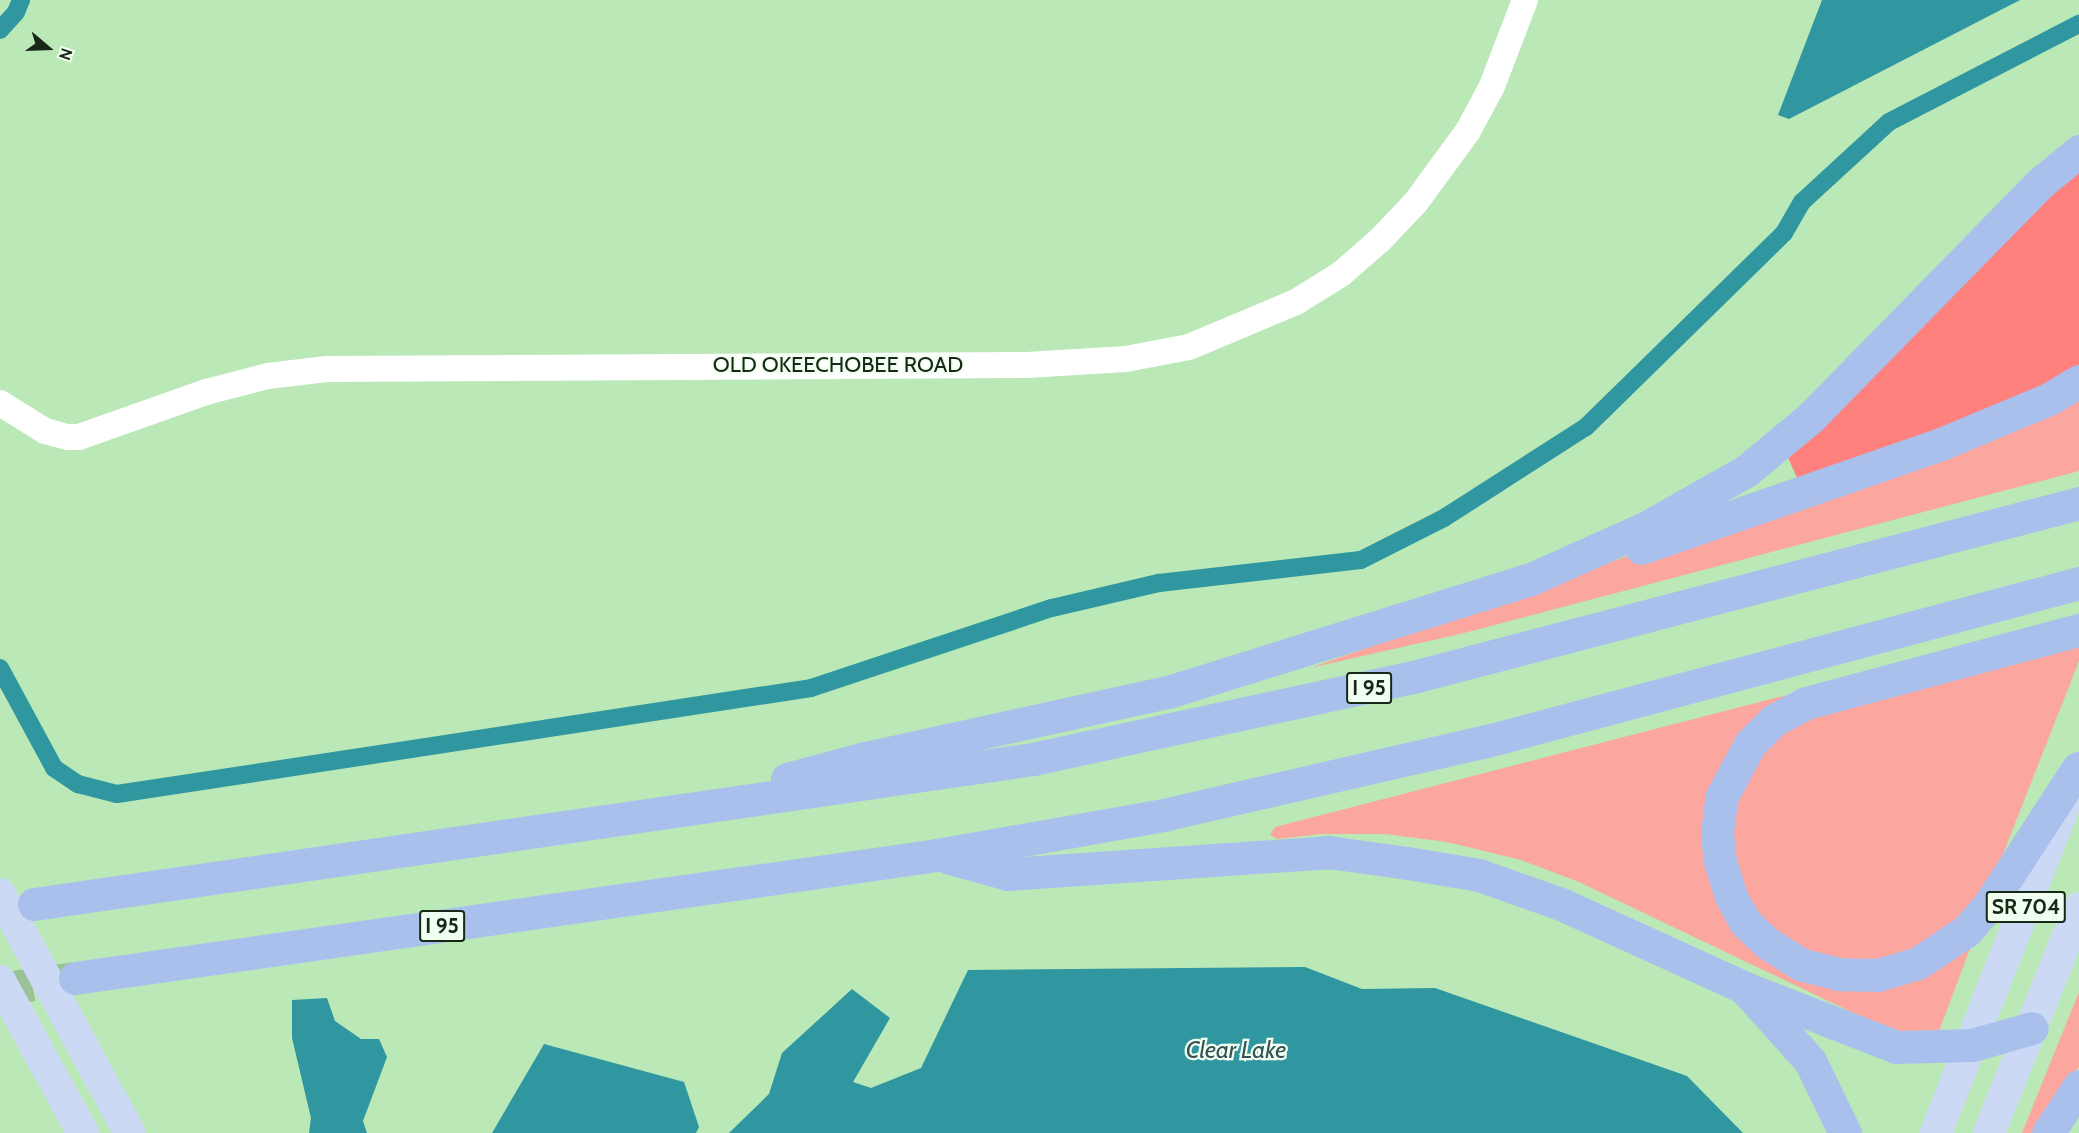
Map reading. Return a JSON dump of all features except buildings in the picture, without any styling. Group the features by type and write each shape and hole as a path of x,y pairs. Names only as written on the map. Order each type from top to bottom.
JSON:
{"highway":[{"path":"1531,579 1647,527 1746,471 1811,417 2039,184 2079,151"},
{"path":"647,818 865,758 1168,692 1531,579 1651,545 1941,444 2049,399 2079,381"},
{"name":"I 95","path":"34,904 647,818 1033,759 1278,709 1413,677 2079,503"},
{"name":"I 95","path":"75,978 937,855 1163,815 1408,760 2079,583"},
{"path":"2079,630 1806,703 1774,720 1750,744 1721,798 1717,832 1720,862 1731,897 1745,922 1768,944 1802,965 1839,974 1878,975 1918,963 1966,931 1988,906 2079,767"},
{"path":"937,855 1008,874 1328,852 1415,864 1479,875 1561,904 1745,988 1896,1047 1971,1045 2032,1028"},
{"path":"1745,988 1810,1061 1845,1133"},
{"path":"2048,1133 2075,1094"}],"main road":[{"name":"SR 704","path":"1936,1133 2079,767"},
{"path":"0,894 130,1133"},
{"name":"SR 704","path":"1989,1133 2079,908"},
{"path":"0,981 83,1133"}],"street":[{"name":"OLD OKEECHOBEE ROAD","path":"0,403 45,431 79,437 206,392 268,376 321,369 1027,365 1126,359 1189,347 1296,302 1341,274 1380,240 1431,184 1468,131 1492,86 1525,0"}],"shaded area":[{"path":"2079,168 2079,370 2031,396 1798,480 1787,455 1843,407"},
{"path":"2079,397 2079,471 1464,633 1310,668"},
{"path":"2079,644 2079,661 1999,864 1992,879 1941,940 1868,966 1790,948 1740,894 1728,813 1766,743 1821,711"},
{"path":"1795,693 1709,842 1797,973 1971,946 1938,1034 1909,1034 1866,1019 1579,882 1521,860 1447,842 1385,834 1322,834 1277,839 1270,835 1275,827"},
{"path":"2079,992 2079,1067 2033,1133 2022,1133"}],"water":[{"path":"1822,0 2020,0 1789,119 1778,115"},
{"name":"Clear Lake","path":"1305,967 1362,989 1435,988 1687,1076 1743,1133 729,1133 769,1094 782,1053 852,989 890,1018 853,1082 871,1088 921,1068 968,970"},
{"path":"327,998 335,1021 361,1039 379,1039 387,1057 363,1121 367,1133 309,1133 311,1118 292,1038 292,1000"},
{"path":"544,1044 684,1082 699,1127 696,1133 492,1133"}],"waterway":[{"path":"0,30 16,12 21,0"},
{"path":"0,668 54,768 78,784 117,794 811,688 1052,608 1159,583 1361,560 1444,518 1586,427 1784,233 1802,202 1889,122 2079,24"}],"tunnel":[{"path":"0,989 75,978"}]}
